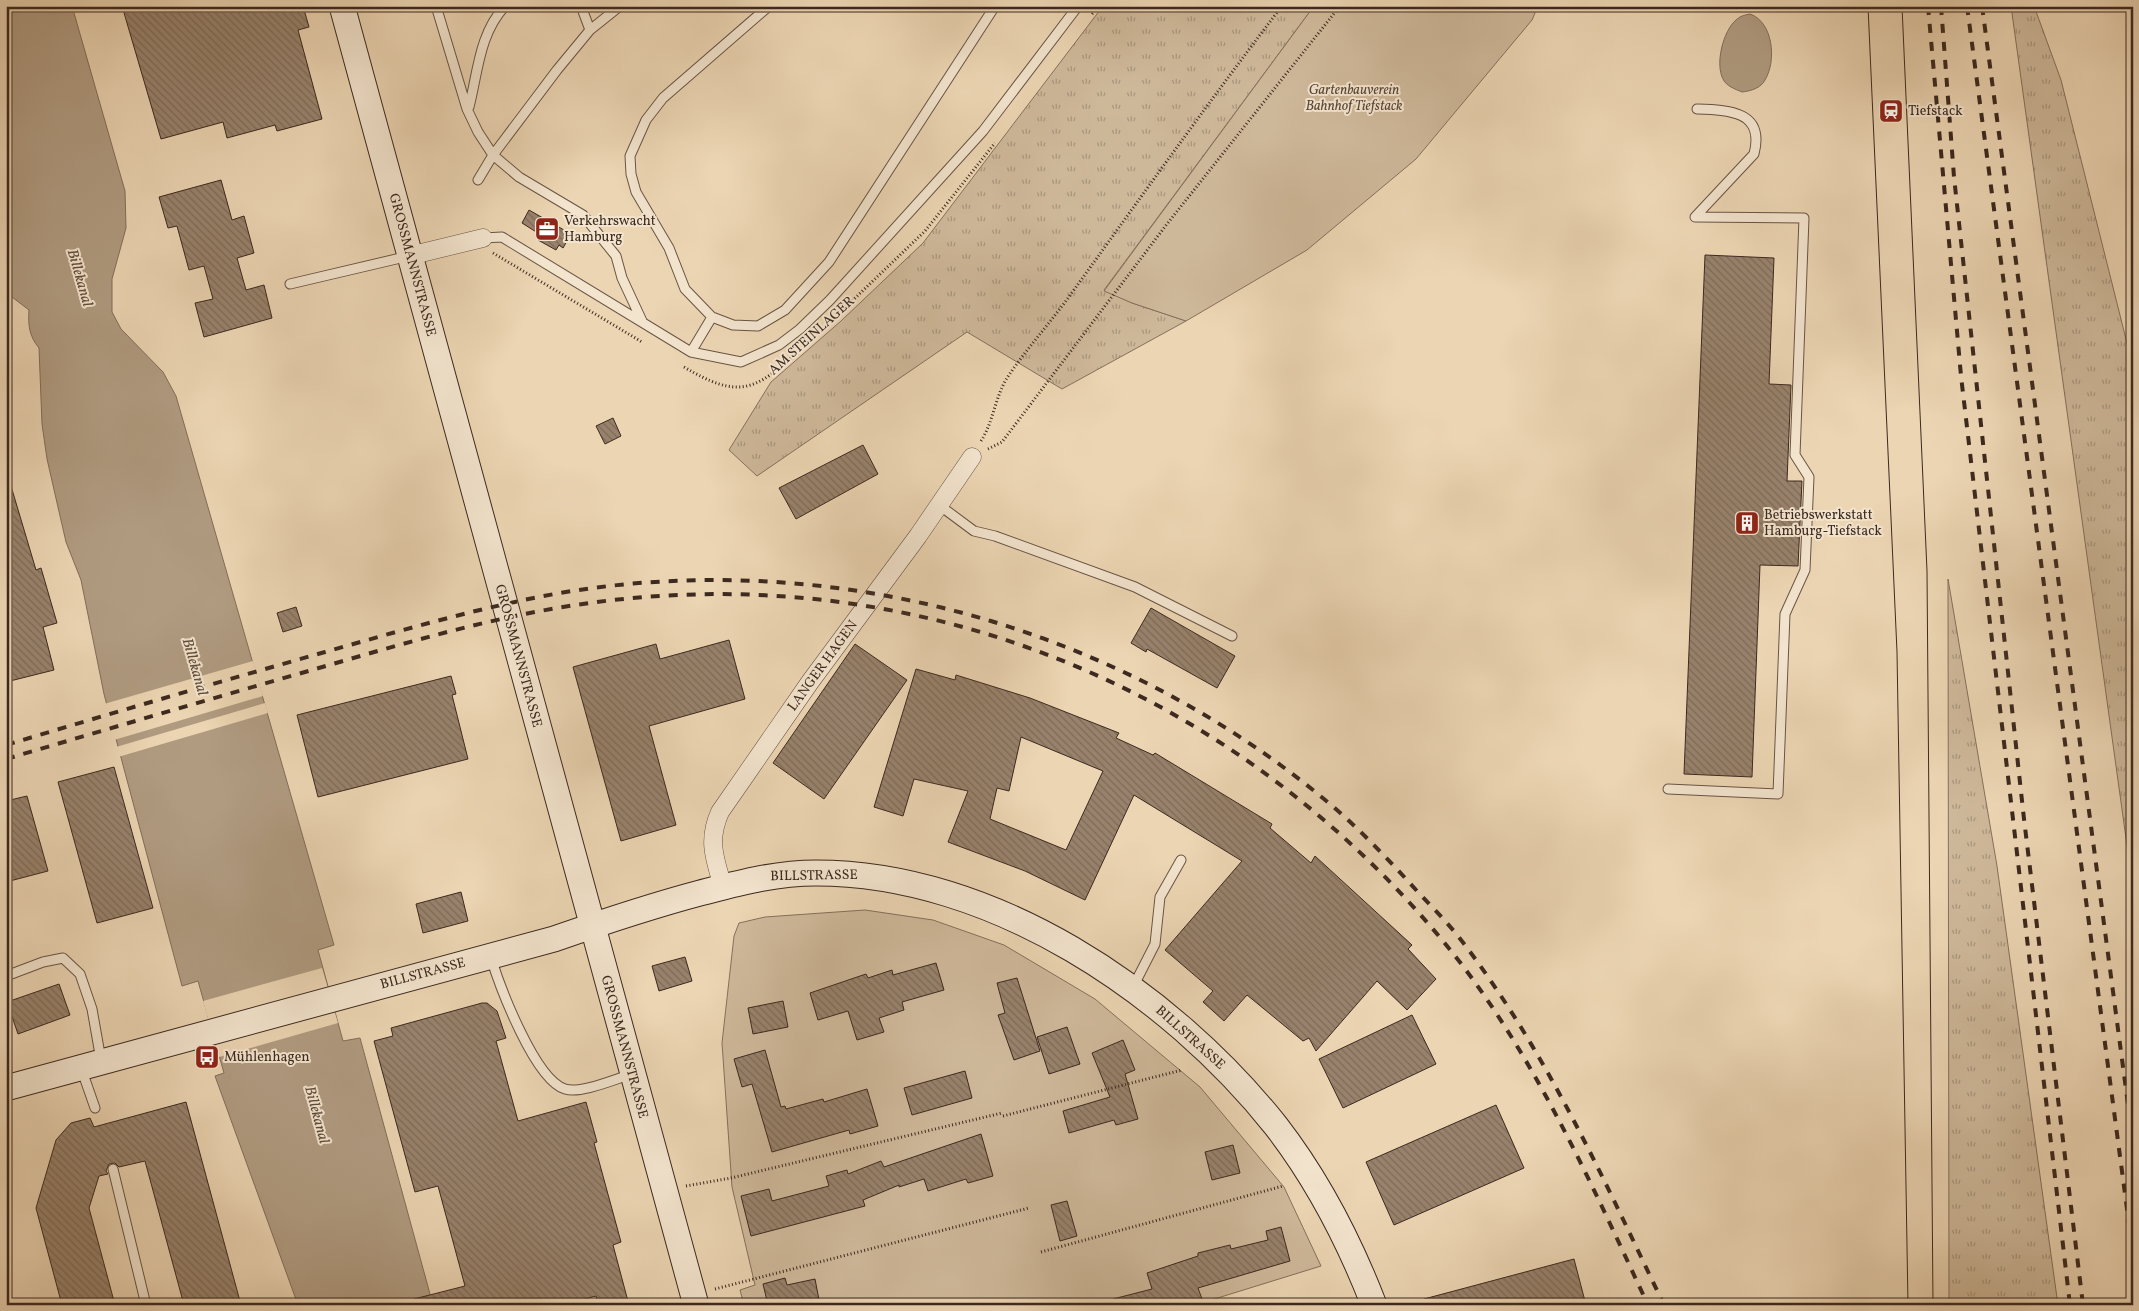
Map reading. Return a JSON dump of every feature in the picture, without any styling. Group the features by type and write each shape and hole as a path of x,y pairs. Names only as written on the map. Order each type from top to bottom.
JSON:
{"street":[{"name":"GROSSMANNSTRASSE","path":"342,6 694,1300"},
{"path":"409,256 483,238"},
{"name":"LANGER HAGEN","path":"723,887 712,848 712,837 720,812 810,682 972,457"},
{"name":"BILLSTRASSE","path":"6,1088 554,939 626,913 756,878 816,873 864,875 944,893 1020,922 1077,953 1131,989 1179,1026 1225,1069 1276,1127 1302,1164 1339,1227 1374,1305"}],"lane":[{"path":"436,6 467,109 478,132 493,155 519,177 583,215 616,256 622,278 643,322"},
{"path":"467,109 476,78 482,45 496,15 505,6"},
{"path":"581,6 590,30"},
{"path":"478,180 493,155 557,70 590,30 620,6"},
{"path":"769,6 663,98 646,120 630,156 631,174 636,192 669,248 685,289 712,317 733,325 758,326 785,310 829,262 995,6"},
{"path":"483,238 502,237 692,352 741,362 778,345 800,329 830,300 983,131 1078,6"},
{"path":"1668,789 1778,794 1785,614 1805,570 1809,477 1795,455 1804,218 1695,217 1754,154 1758,141 1753,126 1738,113 1726,110 1697,109"},
{"path":"290,284 409,256"},
{"path":"692,352 712,317"},
{"path":"939,505 974,531 995,536 1135,587 1232,636"},
{"path":"1131,989 1155,944 1160,898 1181,860"},
{"path":"490,956 501,992 526,1041 548,1075 564,1089 576,1090 632,1074"},
{"path":"6,976 43,962 63,958 80,974 92,1009 91,1065 96,1108"},
{"path":"113,1169 146,1305"}],"path":[{"path":"1086,22 1098,6"},
{"path":"972,457 988,430 997,400 1008,377 1053,320 1225,80 1282,6"},
{"path":"972,457 1002,442 1167,224 1340,6"},
{"name":"AM STEINLAGER","path":"845,308 925,231 999,137"},
{"path":"483,238 489,250 504,260 644,343"},
{"name":"AM STEINLAGER","path":"677,363 702,378 722,386 748,386 779,369 803,347"},
{"path":"664,1190 731,1178 1182,1070"},
{"path":"1041,1252 1283,1186"},
{"path":"694,1300 1029,1208"}],"green space":[{"path":"1103,6 1314,6 1104,290 1132,303 1186,321 1062,389 967,332 757,476 729,450 771,382 841,321 923,243"},
{"name":"Gartenbauverein Bahnhof Tiefstack","path":"1314,6 1538,6 1532,20 1416,159 1307,250 1186,321 1132,303 1104,291"},
{"path":"2011,6 2034,6 2061,80 2133,367 2133,889"},
{"path":"1948,579 1997,866 2058,1305 1949,1305"},
{"path":"865,910 933,920 1004,945 1095,999 1200,1087 1284,1187 1321,1266 1195,1305 744,1305 740,1290 755,1285 732,1187 722,1043 734,936 739,923 765,917"}],"water":[{"name":"Billekanal","path":"6,6 72,6 125,191 126,228 112,279 112,312 121,329 163,372 176,396 334,945 318,950 343,1041 360,1038 433,1305 298,1305 215,1076 224,1073 198,981 182,986 104,694 81,580 66,542 47,459 42,424 39,348 30,330 29,310 12,297 6,286"},
{"path":"1750,14 1758,18 1768,33 1771,42 1771,62 1769,72 1761,85 1752,90 1742,92 1726,84 1724,81 1721,73 1720,57 1724,40 1731,25 1744,15"}],"pier":[{"path":"253,661 263,696 114,740 104,704"},
{"path":"265,703 268,713 118,757 116,747"},
{"path":"322,968 338,1023 219,1057 203,1001"}],"building":[{"path":"122,6 303,6 309,27 298,30 322,119 277,131 275,125 227,138 223,122 161,139"},
{"path":"221,180 232,220 244,216 254,253 237,258 246,290 264,285 272,318 204,337 195,303 213,299 204,266 189,270 177,226 168,228 159,197"},
{"name":"Verkehrswacht Hamburg","path":"529,210 571,234 563,248 559,245 556,250 538,240 541,235 522,223"},
{"name":"Betriebswerkstatt Hamburg-Tiefstack","path":"1705,255 1774,258 1769,384 1791,385 1787,481 1802,481 1798,566 1760,565 1752,777 1684,774"},
{"path":"613,418 621,436 605,444 596,426"},
{"path":"863,445 878,474 796,519 779,488"},
{"path":"11,486 36,570 41,568 57,623 43,627 54,670 6,682 6,487"},
{"path":"296,607 302,626 283,632 277,613"},
{"path":"1151,608 1235,656 1217,688 1147,649 1146,652 1131,643"},
{"path":"729,640 745,699 649,726 676,825 621,841 573,667 656,644 660,659"},
{"path":"855,644 907,680 824,799 773,763"},
{"path":"916,669 955,680 956,675 1030,698 1119,733 1116,738 1153,755 1155,753 1272,824 1270,828 1311,863 1315,856 1412,945 1408,949 1436,979 1407,1010 1377,981 1316,1051 1309,1038 1303,1041 1247,995 1224,1021 1203,1002 1213,991 1165,950 1242,861 1134,795 1085,900 1025,871 948,842 968,791 914,779 903,816 874,807","holes":["1021,737 1103,771 1066,850 990,819 997,788 1009,791"]},
{"path":"451,676 456,694 452,695 468,759 318,797 297,715"},
{"path":"114,767 153,908 97,923 58,782"},
{"path":"27,796 48,871 6,882 6,801"},
{"path":"461,892 468,921 423,933 416,904"},
{"path":"685,957 692,981 659,991 652,966"},
{"path":"936,963 944,990 902,1002 904,1010 879,1018 884,1032 857,1040 848,1011 818,1020 810,993 866,974 868,978 892,970 893,975"},
{"path":"1017,978 1040,1051 1014,1060 998,1015 1005,1013 997,983"},
{"path":"59,984 70,1015 18,1034 7,1002"},
{"path":"783,1001 788,1027 753,1034 748,1008"},
{"path":"487,1003 497,1011 506,1038 496,1041 518,1121 586,1102 597,1142 594,1143 621,1242 613,1245 629,1305 598,1305 596,1296 564,1305 415,1305 414,1299 465,1286 438,1186 415,1192 374,1041 393,1036 391,1028"},
{"path":"1412,1015 1436,1064 1343,1108 1319,1059"},
{"path":"1067,1027 1080,1064 1049,1074 1037,1037"},
{"path":"1123,1040 1135,1070 1125,1074 1138,1119 1116,1125 1114,1120 1069,1133 1063,1111 1110,1097 1092,1053"},
{"path":"765,1050 781,1107 785,1106 786,1109 823,1099 824,1102 867,1089 878,1126 850,1134 849,1130 772,1152 752,1084 742,1087 734,1059"},
{"path":"965,1071 972,1098 912,1115 904,1088"},
{"path":"186,1102 241,1305 184,1305 145,1161 119,1167 115,1163 109,1164 106,1171 108,1174 99,1176 89,1208 115,1305 62,1305 36,1208 56,1140 71,1123 90,1118 94,1127"},
{"path":"1496,1105 1524,1168 1394,1225 1366,1162"},
{"path":"981,1134 993,1176 968,1183 966,1179 928,1191 924,1179 899,1187 899,1185 863,1200 865,1206 751,1236 741,1196 769,1189 772,1201 829,1186 826,1176 847,1170 848,1174 881,1161 884,1167"},
{"path":"1233,1145 1240,1173 1212,1180 1205,1152"},
{"path":"1067,1201 1077,1236 1060,1241 1051,1205"},
{"path":"1281,1227 1290,1261 1198,1288 1202,1299 1185,1305 1113,1305 1113,1299 1152,1289 1147,1273 1198,1256 1198,1253 1230,1245 1231,1249 1268,1240 1266,1231"},
{"path":"1574,1259 1586,1305 1425,1305 1424,1299"},
{"path":"785,1278 787,1285 815,1279 820,1305 768,1305 763,1284"}],"tram line":[{"path":"1868,6 1897,652 1908,1305"},
{"path":"1902,6 1927,571 1933,1305"}],"railway":[{"path":"1928,6 1961,376 2070,1305"},
{"path":"1941,6 1954,177 2024,819 2083,1305"},
{"path":"1967,6 2133,1254"},
{"path":"1982,6 2133,1142"},
{"path":"6,745 285,663 471,612 560,593 662,582 764,581 865,592 964,614 1061,645 1154,687 1242,738 1337,810 1443,919 1458,936 1489,979 1545,1068 1595,1162 1664,1305"},
{"path":"6,759 405,643 500,619 563,607 689,595 813,599 933,619 1048,655 1158,706 1261,771 1357,849 1443,941 1475,982 1504,1025 1557,1116 1648,1305"}],"place":[{"name":"Tiefstack","path":"1891,111"},
{"name":"Verkehrswacht Hamburg","path":"547,229"},
{"name":"Betriebswerkstatt Hamburg-Tiefstack","path":"1747,523"},
{"name":"Mühlenhagen","path":"207,1057"}]}
